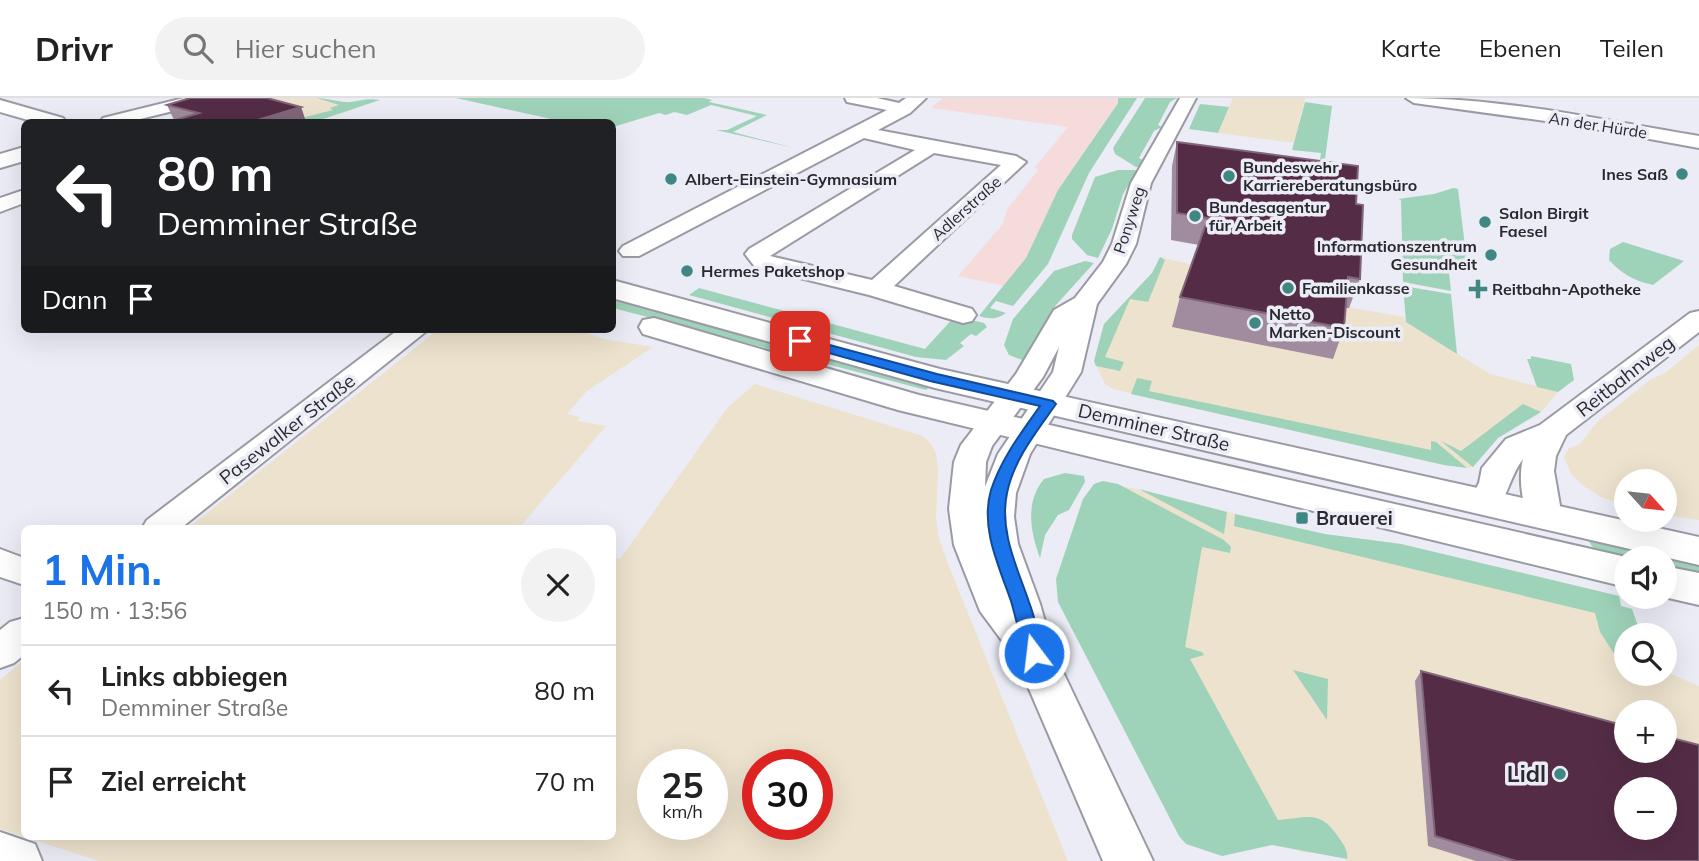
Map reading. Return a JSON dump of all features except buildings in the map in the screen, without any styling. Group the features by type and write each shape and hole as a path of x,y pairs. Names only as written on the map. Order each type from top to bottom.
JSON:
{"main road":[{"path":"0,106 46,119"},
{"path":"0,124 21,130"},
{"path":"0,152 21,146"},
{"path":"0,161 21,155"},
{"name":"Demminer Straße","path":"616,290 935,378 1022,413 1549,536 1699,551"},
{"name":"Demminer Straße","path":"616,315 910,403 1022,413 1485,503 1614,566"},
{"path":"1677,584 1699,589"}],"street":[{"path":"121,119 204,98"},
{"path":"148,119 223,98"},
{"path":"853,98 911,103"},
{"name":"Ponyweg","path":"1128,861 1034,653 1021,604 1000,544 997,517 999,493 1022,413 1067,372 1084,303 1121,251 1141,183 1188,98"},
{"name":"An der Hürde","path":"1414,98 1505,104 1699,142"},
{"path":"631,251 861,132 911,103"},
{"name":"Adlerstraße","path":"861,132 1016,162 877,289"},
{"path":"924,146 924,154 757,254 764,262 877,289 963,314"},
{"path":"0,206 21,197"},
{"name":"Reitbahnweg","path":"1485,503 1496,482 1498,468 1517,446 1552,432 1699,319"},
{"name":"Pasewalker Straße","path":"163,525 411,333"},
{"name":"Reitbahnweg","path":"1549,536 1537,477 1540,456 1551,442 1552,432"},
{"path":"0,562 21,571"},
{"path":"0,652 21,635"},
{"path":"0,855 17,861"}],"shaded area":[{"path":"247,98 319,98 355,109 323,119 169,119"},
{"path":"943,98 1118,98 1118,102 1058,190 1026,258 1004,286 958,276 1002,225 1008,208 1039,169 1034,168 1068,127 931,108"},
{"path":"1233,98 1305,98 1294,143 1218,133"},
{"path":"1160,257 1194,265 1190,279 1404,317 1406,322 1490,374 1558,392 1541,412 1498,438 1473,467 1467,468 1113,389 1105,384 1094,361 1104,324 1152,273"},
{"path":"434,333 586,333 604,339 653,347 587,391 567,414 580,417 577,421 606,426 522,525 192,525"},
{"path":"1699,345 1699,520 1677,517 1677,469 1614,469 1614,502 1585,487 1571,474 1564,457 1569,448 1580,444 1597,422 1650,380 1666,372"},
{"path":"755,384 920,435 929,441 936,453 938,471 938,536 1068,861 99,861 34,840 616,840 616,558 620,559 728,407"},
{"path":"1103,481 1325,534 1401,544 1614,595 1614,609 1632,609 1637,623 1614,623 1614,686 1677,686 1677,677 1699,686 1699,861 1346,861 1331,854 1301,852 1290,847 1094,484"},
{"path":"21,662 21,836 0,829 0,680"}],"green space":[{"path":"317,98 347,102 380,100 323,119 298,119 333,110 330,108 339,105"},
{"path":"456,98 704,98 712,100 709,102 767,115 733,132 794,148 716,130 727,130 757,116 711,105 687,115 659,113 616,126 616,119 551,119"},
{"path":"1118,98 1137,98 1089,173 1048,264 1013,306 996,301 990,308 1006,313 993,318 979,316 1026,258 1058,190 1118,103"},
{"path":"1145,98 1177,98 1170,102 1158,125 1162,127 1154,131 1139,158 1143,160 1139,167 1136,167 1115,154 1113,148"},
{"path":"1305,102 1332,106 1323,174 1318,174 1321,153 1292,150"},
{"path":"1200,104 1229,107 1218,133 1189,129"},
{"path":"1118,170 1138,170 1123,194 1112,229 1098,258 1087,255 1072,239 1072,235 1095,177"},
{"path":"1458,189 1467,262 1448,263 1451,291 1403,282 1401,200 1398,199 1434,194"},
{"path":"1623,242 1684,261 1653,285 1646,283 1629,276 1609,260 1610,249"},
{"path":"1160,257 1165,260 1148,302 1130,299 1105,357 1124,362 1120,371 1096,366 1094,361 1104,324 1152,273"},
{"path":"1085,261 1094,263 1056,305 1025,361 1009,355 1004,345 1013,319 1054,271"},
{"path":"1403,286 1451,294 1457,354 1406,322"},
{"path":"699,288 925,349 955,316 984,323 987,327 976,336 971,334 960,343 964,346 946,360 916,357 689,295"},
{"path":"616,301 931,385 926,390 616,309"},
{"path":"1531,356 1571,364 1574,380 1558,392 1537,387 1527,359 1531,359"},
{"path":"1137,378 1152,381 1149,391 1431,450 1431,441 1436,442 1467,468 1131,394"},
{"path":"1523,404 1541,412 1498,438 1473,467 1441,441 1461,451"},
{"path":"1065,473 1084,476 1085,482 1069,510 1058,515 1045,535 1040,558 1031,517 1034,497 1044,479"},
{"path":"1103,481 1118,484 1224,540 1231,547 1230,553 1202,547 1185,647 1204,655 1190,659 1278,820 1305,817 1319,819 1332,829 1341,841 1347,859 1272,845 1222,856 1186,844 1179,836 1058,602 1056,579 1083,499 1094,484"},
{"path":"1139,489 1227,512 1224,534"},
{"path":"1235,514 1325,534 1401,544 1614,595 1614,609 1632,609 1637,623 1614,623 1614,654 1600,632 1595,613 1234,526"},
{"path":"1594,539 1623,546 1614,546 1612,557 1594,549 1589,541"},
{"path":"1677,559 1699,564 1699,577 1677,571"},
{"path":"1293,670 1328,679 1327,720"}],"place":[{"name":"Ines Saß","path":"1682,174"},
{"name":"Bundeswehr Karriereberatungsbüro","path":"1229,176"},
{"name":"Albert-Einstein-Gymnasium","path":"671,179"},
{"name":"Bundesagentur für Arbeit","path":"1195,216"},
{"name":"Salon Birgit Faesel","path":"1485,222"},
{"name":"Informationszentrum Gesundheit","path":"1491,255"},
{"name":"Hermes Paketshop","path":"687,271"},
{"name":"Familienkasse","path":"1288,288"},
{"name":"Reitbahn-Apotheke","path":"1478,289"},
{"name":"Netto Marken-Discount","path":"1255,323"},
{"name":"Brauerei","path":"1302,518"},
{"name":"Lidl","path":"1560,774"}],"route":[{"path":"800,341 935,378 1048,404 1014,454 1006,471 999,493 997,517 1000,544 1021,604 1034,653"}]}
